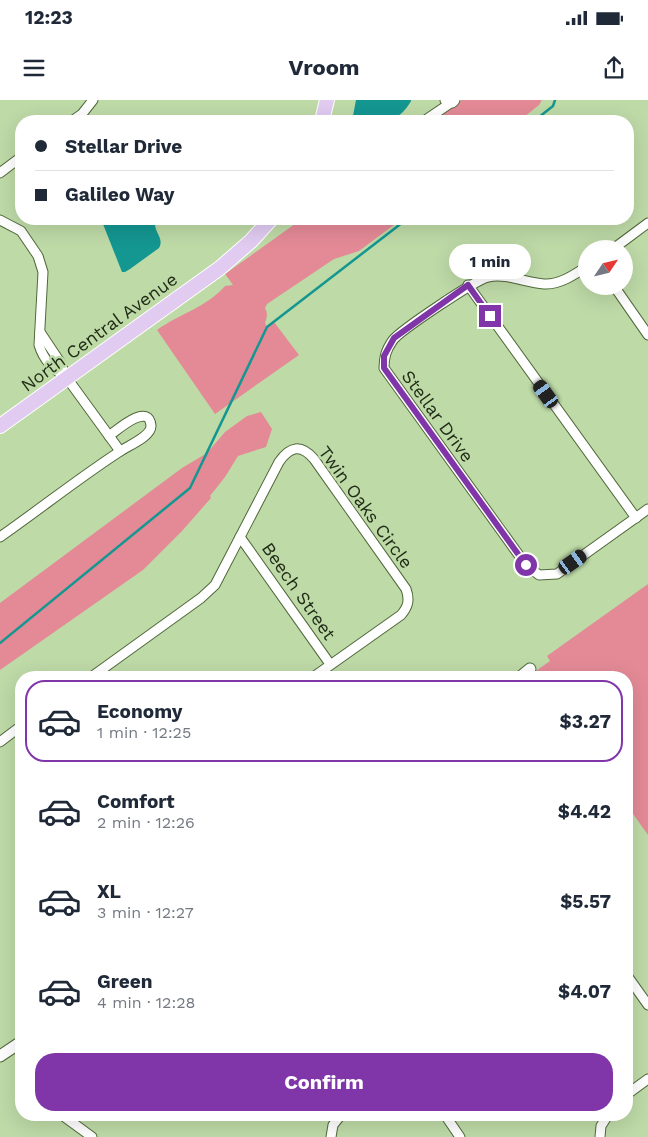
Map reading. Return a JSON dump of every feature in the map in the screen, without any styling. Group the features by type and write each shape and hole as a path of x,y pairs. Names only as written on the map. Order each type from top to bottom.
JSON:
{"main road":[{"path":"323,115 327,100"},
{"name":"North Central Avenue","path":"0,426 220,268 251,242 266,225"}],"street":[{"path":"81,115 93,100"},
{"path":"432,115 451,101"},
{"path":"0,173 15,162"},
{"path":"0,220 21,231 38,256 43,272 40,332 60,362 67,378 120,451"},
{"path":"625,240 648,223"},
{"name":"Stellar Drive","path":"578,272 568,279 546,284 508,277 488,277 468,285 394,338 384,356 384,368 526,565 539,575 557,574 648,509"},
{"path":"468,285 636,518"},
{"path":"620,295 648,335"},
{"path":"0,537 120,451 148,435 151,424 147,418 141,416 134,418 109,436"},
{"name":"Twin Oaks Circle","path":"100,671 209,591 215,584 283,455 296,448 308,452 406,589 409,602 401,615 321,671"},
{"name":"Beech Street","path":"240,537 330,664"},
{"path":"0,742 15,731"},
{"path":"633,984 648,1005"},
{"path":"0,1056 15,1049"},
{"path":"633,1090 648,1079"},
{"path":"70,1121 92,1137"},
{"path":"331,1137 333,1125 336,1121"},
{"path":"448,1121 460,1137"},
{"path":"600,1137 601,1126 604,1121"}],"shaded area":[{"path":"462,100 542,100 539,105 526,115 441,115"},
{"path":"294,225 394,225 359,251 334,259 267,304 265,308 267,316 265,323 267,327 274,322 299,355 215,414 157,330 201,305 225,286 233,285 225,274"},
{"path":"261,412 272,429 266,447 238,456 210,496 211,498 182,531 143,570 0,670 0,603 182,468 207,453 225,432 247,416"},
{"path":"648,584 648,835 633,814 633,671 536,671 550,661 547,656"}],"water":[{"path":"356,100 411,100 399,115 353,115"},
{"path":"103,225 155,225 161,242 159,248 130,269 122,272"}],"waterway":[{"path":"542,115 553,106 555,100"},
{"path":"0,643 190,488 267,327 399,225"}],"route":[{"path":"490,316 468,285 394,338 384,356 384,368 526,565"}]}
